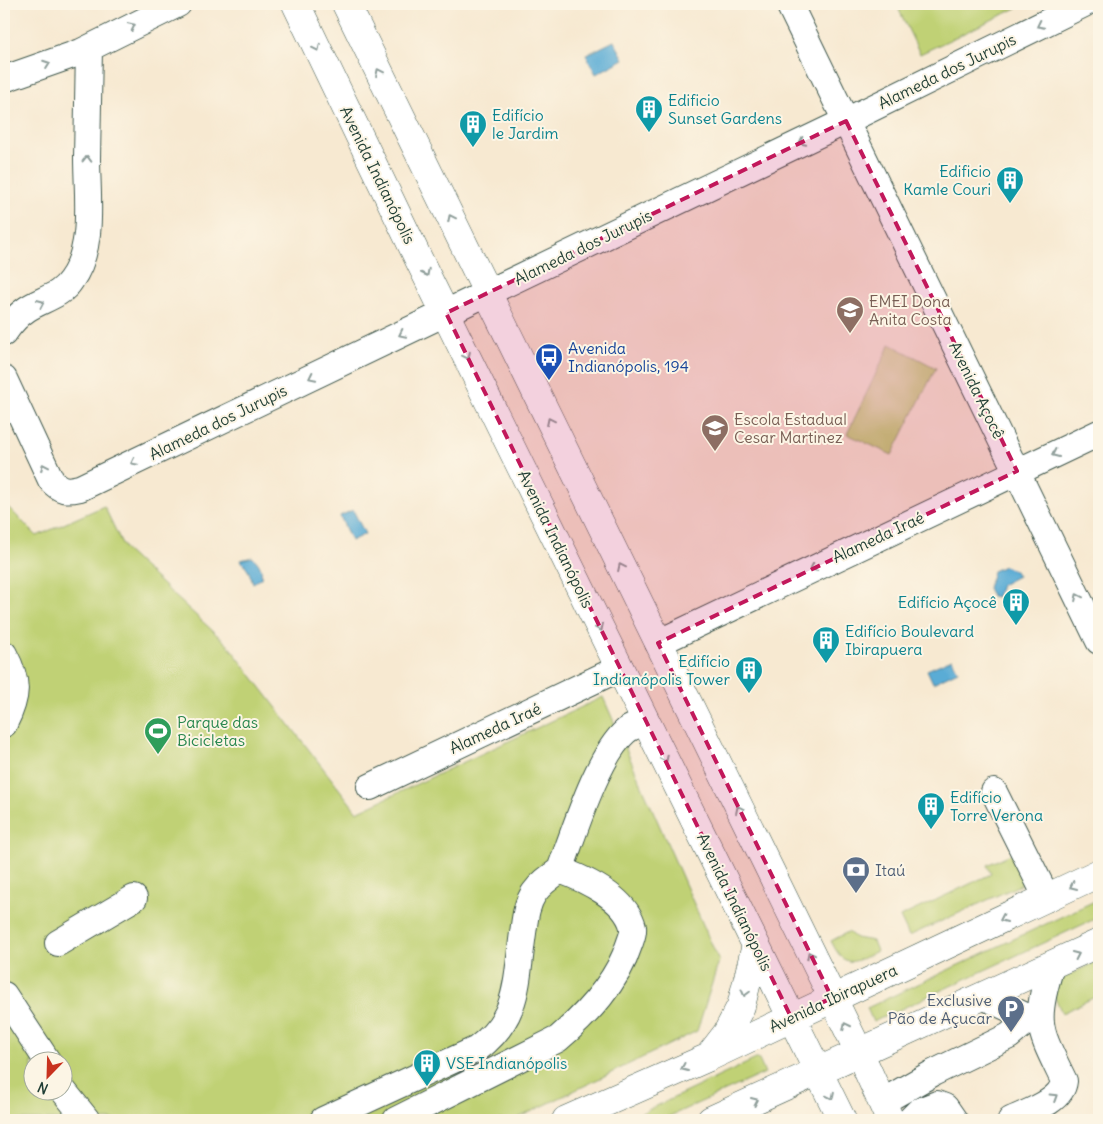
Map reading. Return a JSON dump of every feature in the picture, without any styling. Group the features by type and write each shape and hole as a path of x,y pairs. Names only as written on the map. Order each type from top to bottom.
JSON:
{"main road":[{"name":"Avenida Indianópolis","path":"296,4 842,1120"},
{"path":"346,4 860,1054 886,1111"},
{"name":"Avenida Ibirapuera","path":"566,1120 709,1057 1099,873"},
{"path":"711,1120 1099,944"},
{"path":"709,1057 726,1033 741,1006 756,945"}],"street":[{"path":"4,79 89,48 178,4"},
{"name":"Avenida Açocê","path":"789,4 1099,641"},
{"name":"Alameda dos Jurupis","path":"4,379 51,480 61,490 68,491 80,488 846,121 1084,4"},
{"path":"4,333 13,321 28,308 47,300 65,288 78,268 82,257 87,222 89,48"},
{"name":"Alameda Iraé","path":"658,642 1099,433"},
{"path":"4,654 14,675 16,690 12,708 4,724"},
{"name":"Alameda Iraé","path":"370,787 620,668"},
{"path":"323,1120 477,1049 492,1038 511,1010 526,911 533,894 560,870 606,759 617,740 627,730 646,721"},
{"path":"994,792 1047,898"},
{"path":"396,1120 558,1039 575,1024 611,984 624,963 634,931 633,924 612,897 579,878 560,870"},
{"path":"58,943 134,898"},
{"path":"886,1111 924,1078 1009,1036 1022,1025 1032,1012 1051,966"},
{"path":"4,995 41,1052"},
{"path":"985,997 1032,1012 1064,1081 1064,1086 1059,1095 1011,1120"},
{"path":"924,1078 946,1112"},
{"path":"66,1102 71,1120"},
{"path":"72,1102 87,1120"},
{"path":"910,1120 919,1111 946,1112"}],"highlighted area":[{"path":"846,121 1017,471 658,643 832,998 791,1017 446,313"}],"green space":[{"path":"913,4 1025,4 920,54 899,10"},
{"path":"890,344 936,368 892,455 847,434"},
{"name":"Parque das Bicicletas","path":"4,503 37,536 104,506 125,550 228,645 357,812 603,697 719,961 697,1031 514,1120 4,1120"},
{"path":"1017,851 1031,880 909,936 900,917 991,874 987,865"},
{"path":"1099,899 1099,917 873,1022 867,1008"},
{"path":"848,932 856,938 873,941 877,951 855,961 845,960 831,941"},
{"path":"1099,960 1099,995 1062,1013 1049,985"},
{"path":"758,1058 765,1073 661,1120 627,1120"}],"water":[{"path":"614,41 624,59 596,74 586,55"},
{"path":"353,510 365,534 351,541 340,516"},
{"path":"252,557 257,561 261,569 261,578 253,583 249,572 241,560"},
{"path":"1004,566 1015,571 1018,576 1001,585 997,597 992,596 988,588 993,571"},
{"path":"952,659 958,671 933,683 927,670"}],"place":[{"name":"Edificio Sunset Gardens","path":"649,133"},
{"name":"Edifício le Jardim","path":"473,148"},
{"name":"Edificio Kamle Couri","path":"1010,204"},
{"name":"EMEI Dona Anita Costa","path":"850,334"},
{"name":"Avenida Indianópolis, 194","path":"549,381"},
{"name":"Escola Estadual Cesar Martinez","path":"715,452"},
{"name":"Edifício Açocê","path":"1016,626"},
{"name":"Edifício Boulevard Ibirapuera","path":"826,664"},
{"name":"Edifício Indianópolis Tower","path":"749,694"},
{"name":"Parque das Bicicletas","path":"158,755"},
{"name":"Edifício Torre Verona","path":"931,830"},
{"name":"Itaú","path":"856,894"},
{"name":"Exclusive Pão de Açucar","path":"1011,1033"},
{"name":"VSE Indianópolis","path":"427,1087"}]}
